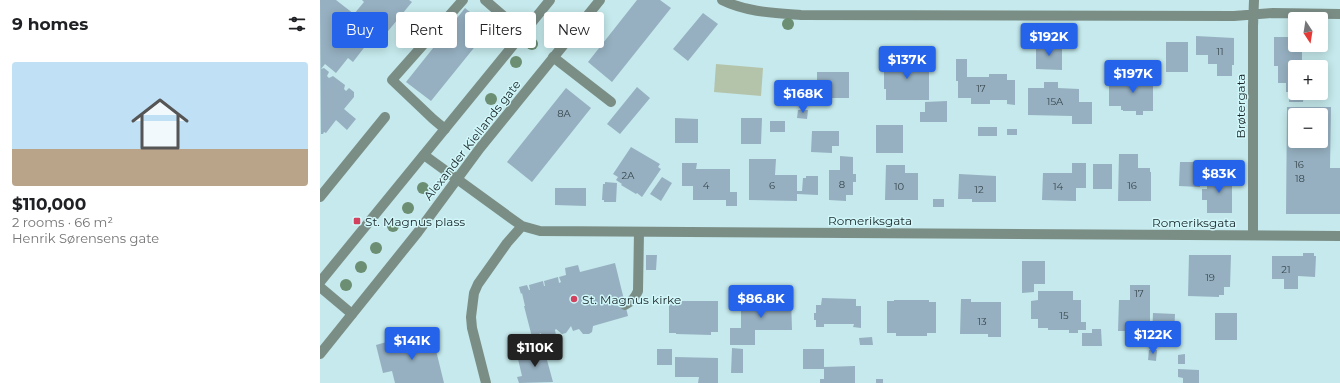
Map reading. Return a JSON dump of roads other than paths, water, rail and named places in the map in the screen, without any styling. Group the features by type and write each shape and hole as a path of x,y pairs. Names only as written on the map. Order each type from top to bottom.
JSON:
{"street":[{"path":"446,129 433,119 392,80 463,0"},
{"path":"485,0 499,12"},
{"path":"536,17 550,0"},
{"name":"Alexander Kiellands gate","path":"320,354 418,232 480,148 600,0"},
{"path":"722,0 742,8 759,12 801,15 1234,16 1273,13 1340,14"},
{"name":"Brøtergata","path":"1253,235 1254,0"},
{"path":"320,282 511,48"},
{"path":"553,57 611,102"},
{"path":"320,197 385,117"},
{"name":"Romeriksgata","path":"424,155 499,211 522,226 549,232 1340,236"},
{"path":"486,383 472,328 471,316 474,293 478,284 507,243 522,226"},
{"path":"625,305 636,297 638,291 639,232"},
{"path":"320,287 352,314"}],"place":[{"name":"St. Magnus plass","path":"357,221"},
{"name":"St. Magnus kirke","path":"574,299"}]}
